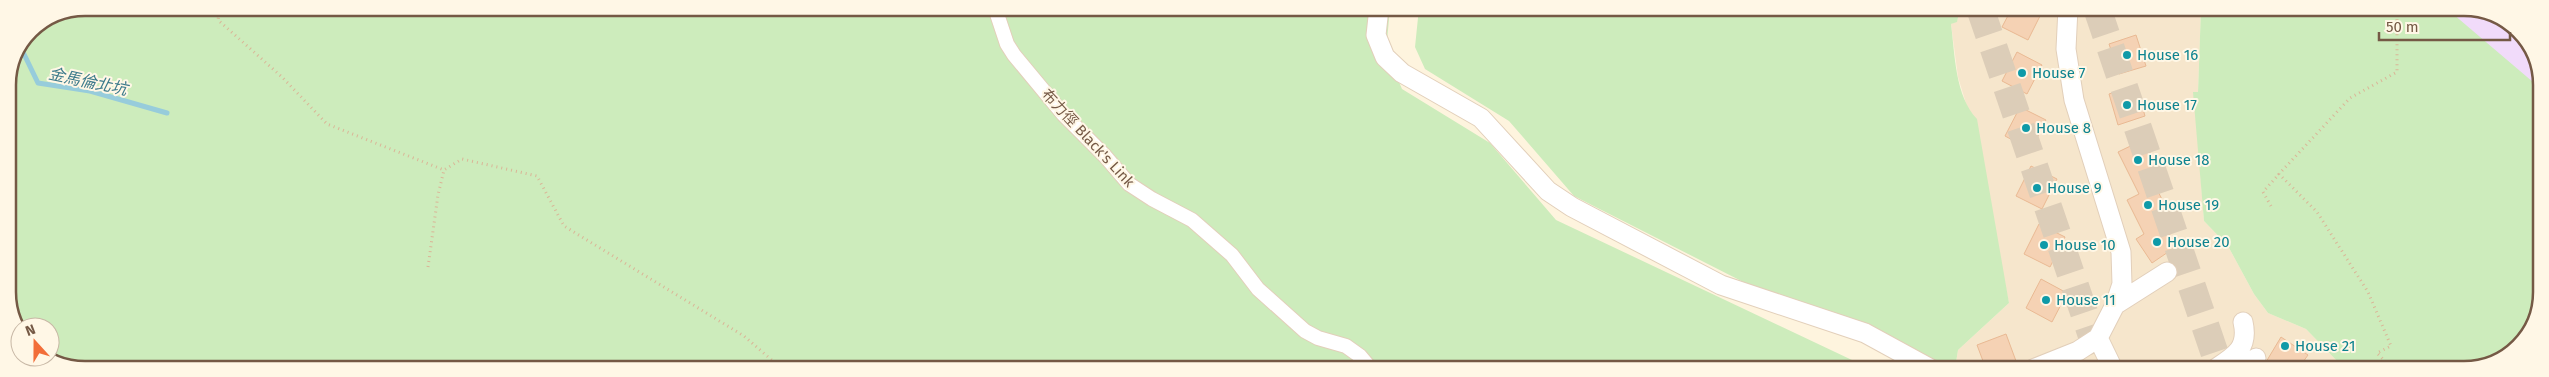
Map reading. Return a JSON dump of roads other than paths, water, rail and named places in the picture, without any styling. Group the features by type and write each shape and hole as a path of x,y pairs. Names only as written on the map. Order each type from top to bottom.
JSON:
{"street":[{"name":"布力徑 Black's Link","path":"998,16 1007,44 1014,55 1071,123 1105,156 1123,179 1152,199 1192,220 1232,255 1258,289 1305,331 1318,338 1346,346 1364,361"},
{"path":"1378,16 1376,34 1385,57 1402,73 1481,118 1543,185 1572,207 1721,285 1865,333 1916,361"},
{"path":"2053,361 2078,351 2098,338 2115,305 2122,284 2121,252 2074,100 2066,49 2068,16"},
{"path":"2115,305 2167,272"},
{"path":"2225,361 2243,347 2246,334 2243,322"},
{"path":"2098,338 2109,361"}],"waterway":[{"name":"金馬倫北坑","path":"24,54 38,83 90,91 167,113"}],"tunnel":[{"path":"1983,16 2101,361"},
{"path":"2100,16 2217,361"}],"place":[{"name":"House 16","path":"2127,55"},
{"name":"House 7","path":"2022,73"},
{"name":"House 17","path":"2127,105"},
{"name":"House 8","path":"2026,128"},
{"name":"House 18","path":"2138,160"},
{"name":"House 9","path":"2037,188"},
{"name":"House 19","path":"2148,205"},
{"name":"House 20","path":"2157,242"},
{"name":"House 10","path":"2044,245"},
{"name":"House 11","path":"2046,300"},
{"name":"House 21","path":"2285,346"}]}
